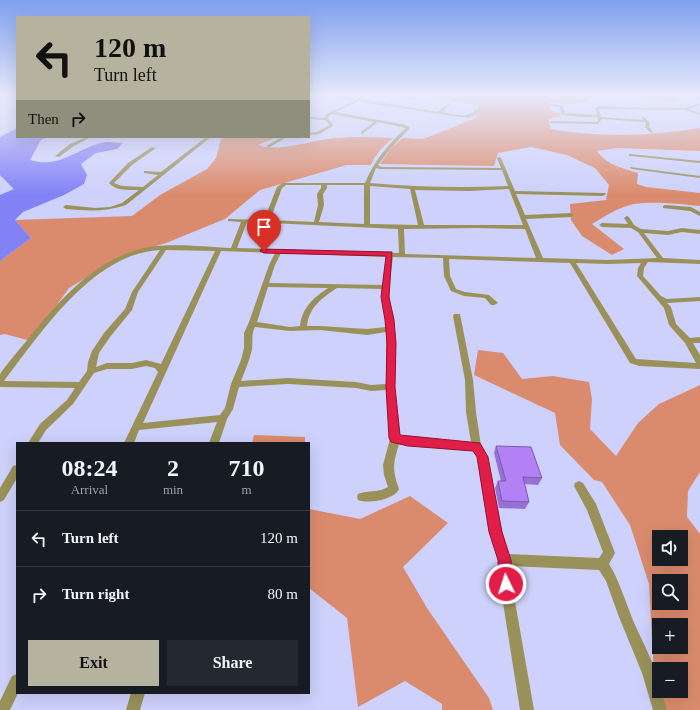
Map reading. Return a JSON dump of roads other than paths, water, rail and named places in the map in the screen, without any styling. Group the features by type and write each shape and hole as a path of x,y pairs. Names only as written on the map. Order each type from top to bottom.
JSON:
{"street":[{"path":"310,134 318,134 326,129"},
{"path":"362,133 367,129"},
{"path":"367,225 368,184 381,156 407,129"},
{"path":"57,156 72,145 87,138"},
{"path":"66,207 96,209 116,207 132,199 208,138"},
{"path":"268,146 283,138"},
{"path":"145,188 122,188 111,184 112,180 130,164 154,148"},
{"path":"631,155 700,162"},
{"path":"499,158 540,259"},
{"path":"376,166 380,168 503,169"},
{"path":"632,168 648,173 700,177"},
{"path":"146,172 175,173"},
{"path":"267,220 280,186 285,184 368,184 412,188 512,189 603,194"},
{"path":"316,224 321,205 320,194 324,188 324,184"},
{"path":"412,188 421,226"},
{"path":"665,208 691,209 700,214"},
{"path":"524,217 571,215"},
{"path":"627,218 632,226 640,231 661,260"},
{"path":"230,220 267,220 316,224 401,227 528,227"},
{"path":"233,250 245,220"},
{"path":"602,225 632,226"},
{"path":"401,227 402,254"},
{"path":"640,231 668,233 682,230 700,232"},
{"path":"0,380 52,316 79,286 99,271 120,260 148,250 164,248 219,249 608,262 661,260 700,262"},
{"path":"34,442 43,427 70,402 80,385 91,371 92,362 96,353 107,335 128,310 135,292 164,248"},
{"path":"130,442 219,249"},
{"path":"214,442 223,418 229,409 235,384 245,360 248,348 248,333 266,285 272,264 279,251"},
{"path":"362,497 391,493 394,489 389,475 388,465 395,438 390,387 392,347 385,297 390,254"},
{"path":"446,256 447,276 453,290 464,294 487,296 494,304"},
{"path":"646,260 641,268 640,276 667,307 673,325 688,341 700,362"},
{"path":"572,261 633,361 639,363 700,366"},
{"path":"266,285 386,288"},
{"path":"303,329 304,318 310,306 321,295 334,287"},
{"path":"659,298 666,301 700,299"},
{"path":"457,316 468,380 476,446 482,457 496,532 504,560 506,584 527,710"},
{"path":"252,324 303,329 320,328 367,332 390,329"},
{"path":"688,341 700,340"},
{"path":"91,371 107,366 132,366 146,363 158,366 163,372"},
{"path":"235,384 288,381 356,385 371,388 390,387"},
{"path":"0,384 80,385"},
{"path":"137,427 223,418"},
{"path":"395,438 408,442 476,446"},
{"path":"0,497 16,471"},
{"path":"579,486 592,508 609,553 602,564"},
{"path":"504,560 535,562 576,561 602,564"},
{"path":"602,564 611,578 625,617 649,673 660,710"},
{"path":"3,710 16,682"},
{"path":"133,710 138,694"}]}
